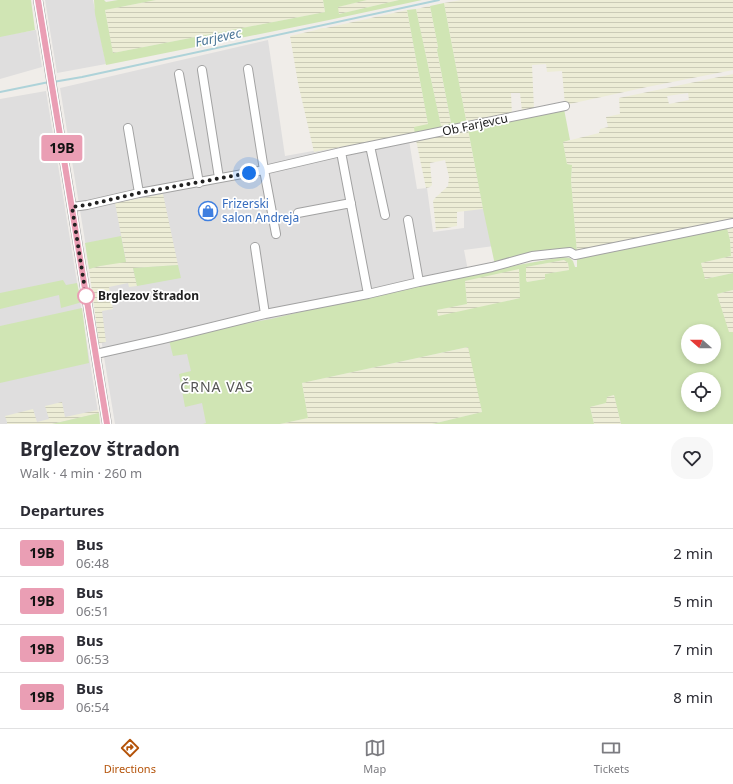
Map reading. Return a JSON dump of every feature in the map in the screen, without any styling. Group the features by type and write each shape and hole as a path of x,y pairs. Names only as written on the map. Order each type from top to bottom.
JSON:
{"street":[{"path":"38,0 107,424"},
{"path":"248,69 276,234"},
{"path":"202,70 219,178"},
{"path":"180,74 199,183"},
{"name":"Ob Farjevcu","path":"341,152 565,106"},
{"path":"128,128 139,193"},
{"path":"370,146 385,215"},
{"path":"72,207 264,170 341,152 368,294"},
{"path":"298,213 351,203"},
{"path":"408,220 419,282"},
{"path":"96,354 265,314 368,294 492,267 532,256 570,252 575,255 733,223"},
{"path":"255,247 265,314"}],"shaded area":[{"path":"45,0 93,0 106,64 57,73"},
{"path":"36,30 42,67 0,79 0,36"},
{"path":"268,40 285,156 408,134 417,189 427,188 433,232 464,228 464,210 487,206 494,246 464,250 469,276 193,338 214,424 115,424 60,88"},
{"path":"46,91 100,424 0,424 0,99"}],"green space":[{"path":"0,0 31,0 35,30 0,37"},
{"path":"94,0 104,0 106,2 118,0 156,0 105,10 113,53 325,12 323,0 367,0 338,7 339,14 399,0 422,0 106,65 95,14"},
{"path":"156,0 323,0 325,12 113,53 105,10"},
{"path":"367,0 399,0 339,14 337,7"},
{"path":"461,0 733,0 733,70 565,105 562,71 547,72 546,64 532,65 534,109 522,111 520,93 511,93 512,116 467,125 444,3"},
{"path":"444,3 467,125 415,136 414,127 428,124 407,10 416,9 441,126 451,123 430,6"},
{"path":"430,6 451,124 441,126 416,9"},
{"path":"407,10 428,124 415,136 360,147 358,144 314,152 298,83 290,36"},
{"path":"733,74 733,222 577,253 571,180 572,165 567,164 563,142 599,133 600,129 608,127 606,117 620,114 619,98","holes":["688,93 689,100 669,104 667,96"]},
{"path":"564,109 570,140 563,142 567,164 572,165 571,180 577,253 495,265 468,129"},
{"path":"468,129 483,209 457,212 457,226 436,230 433,201 448,186 449,177 445,160 430,163 432,185 426,188 416,140"},
{"path":"163,194 178,265 133,268 137,286 129,287 128,283 109,287 113,309 102,311 106,342 99,343 89,269 126,261 115,203"},
{"path":"733,227 733,273 704,279 701,263 731,256 730,240 727,228"},
{"path":"727,228 730,240 731,256 701,263 705,279 733,273 733,290 717,294 729,332 733,332 733,424 621,424 614,395 607,397 606,403 590,407 594,424 432,424 482,412 468,347 302,383 308,418 280,424 203,424 206,423 202,403 185,407 179,374 191,371 187,354 173,356 169,340 518,265 563,257 570,258 575,267 577,267 577,259","holes":["564,260 568,263 569,270 545,274 545,279 527,282 526,267","519,269 520,298 438,316 437,310 467,304 465,281"]},
{"path":"121,236 126,262 89,269 85,243"},
{"path":"564,260 568,263 569,270 546,274 545,279 527,282 526,267"},
{"path":"178,265 181,278 137,286 133,268"},
{"path":"519,268 520,298 438,317 437,310 467,304 465,281"},
{"path":"63,280 66,285 77,283 79,303 61,308 59,295 0,309 0,293"},
{"path":"733,290 733,332 729,333 717,294"},
{"path":"82,308 89,363 0,383 0,326"},
{"path":"469,347 482,412 432,424 280,424 308,418 302,383"},
{"path":"614,395 621,424 594,424 590,407 606,403 606,397"},
{"path":"62,402 65,417 98,410 99,413 52,424 7,424 5,416 33,409 37,422 49,419 45,406"},
{"path":"99,413 100,424 52,424"}],"waterway":[{"name":"Farjevec","path":"53,82 439,0"},
{"name":"Farjevec","path":"0,92 49,82"}],"bus line":[{"name":"19B","path":"38,0 107,424"}],"place":[{"name":"Frizerski salon Andreja","path":"208,211"},
{"name":"Brglezov štradon","path":"86,296"}],"district":[{"name":"ČRNA VAS","path":"217,387"}],"route":[{"path":"86,296 72,207 249,173"}]}
